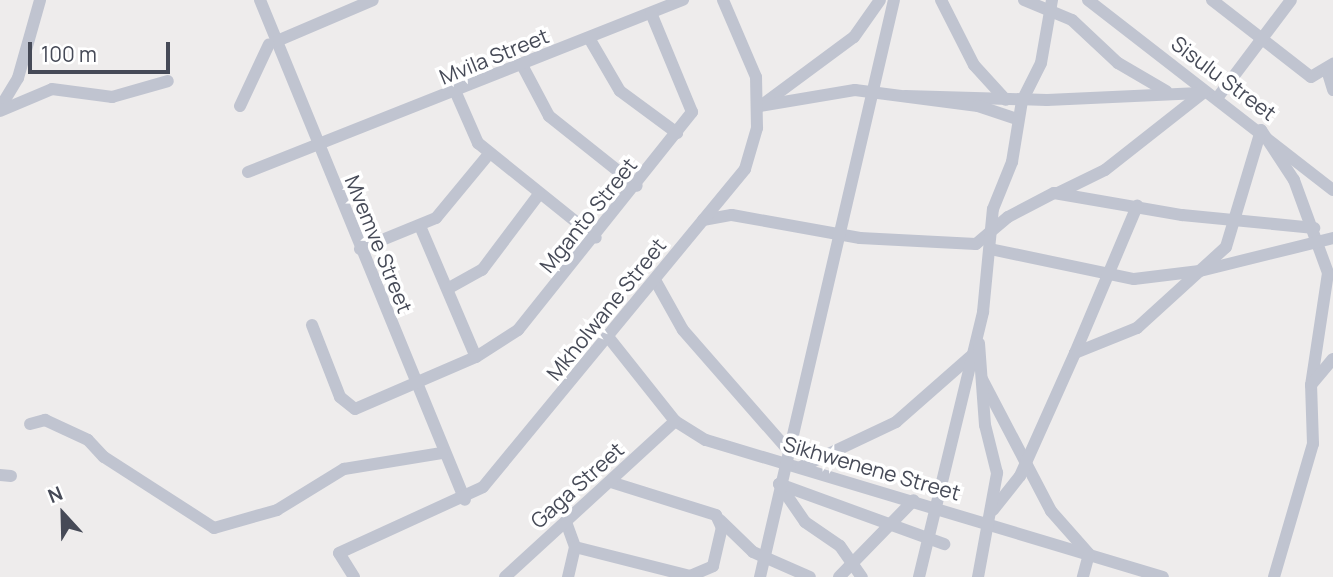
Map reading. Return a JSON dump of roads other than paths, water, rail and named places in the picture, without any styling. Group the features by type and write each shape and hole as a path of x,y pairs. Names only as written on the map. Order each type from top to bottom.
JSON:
{"street":[{"path":"0,109 18,78 40,0"},
{"name":"Mvemve Street","path":"260,0 273,42 319,146 414,386 442,453 466,500"},
{"path":"240,106 273,42 373,0"},
{"name":"Mvila Street","path":"248,172 456,93 683,0"},
{"name":"Mkholwane Street","path":"354,577 339,553 466,500 609,338 724,195 751,156 761,106 756,78 723,0"},
{"path":"761,106 854,37 880,0"},
{"path":"760,577 787,449 840,236 894,0"},
{"path":"941,0 974,65 1004,96 1017,119"},
{"path":"1024,0 1051,5 1166,92"},
{"name":"Sisulu Street","path":"1088,0 1261,130 1333,190"},
{"path":"1212,0 1311,77 1331,71 1333,90"},
{"path":"703,220 732,215 840,236 976,244 1008,217 1105,170 1210,94 1263,38 1291,0"},
{"path":"919,577 978,334 993,232 993,209 1012,162 1017,119 1041,63 1051,5"},
{"name":"Mganto Street","path":"312,325 348,407 414,386 476,357 518,330 596,238 692,112 650,13"},
{"path":"589,38 620,91 677,133"},
{"path":"522,65 549,116 637,186"},
{"path":"0,109 51,89 112,97 168,81"},
{"path":"761,106 835,91 872,92 905,96 1017,119"},
{"path":"905,96 1024,98 1166,92 1210,94"},
{"path":"456,93 489,154 596,238"},
{"path":"1076,353 1125,335 1226,247 1237,222 1261,130"},
{"path":"1261,130 1294,180 1314,228 1319,242 1328,304 1314,341 1311,385 1314,444 1274,577"},
{"path":"360,249 420,226 445,209 489,154"},
{"path":"1058,193 1237,222 1314,228"},
{"path":"449,289 482,270 539,194"},
{"path":"724,195 732,215"},
{"path":"991,516 1027,462 1111,278 1137,206"},
{"path":"420,226 476,357"},
{"path":"990,249 1111,278 1200,271 1333,238"},
{"path":"655,280 683,330 787,449"},
{"path":"978,334 980,374 997,473 978,577"},
{"name":"Sikhwenene Street","path":"609,338 675,421 706,440 937,507 991,516 1089,554 1163,577"},
{"path":"801,468 896,422 972,355"},
{"path":"1311,385 1333,359"},
{"path":"980,374 1051,511 1089,554 1083,577"},
{"path":"30,424 45,420 88,440 104,457 214,528 277,510 344,469 442,453"},
{"name":"Gaga Street","path":"505,577 675,421"},
{"path":"611,482 720,520 764,558 810,577"},
{"path":"779,484 887,522 928,541 944,544"},
{"path":"779,484 805,522 852,563 862,577"},
{"path":"839,577 887,522 914,500"},
{"path":"575,547 700,575 713,566 720,520"},
{"path":"566,522 575,547 568,577"}]}
